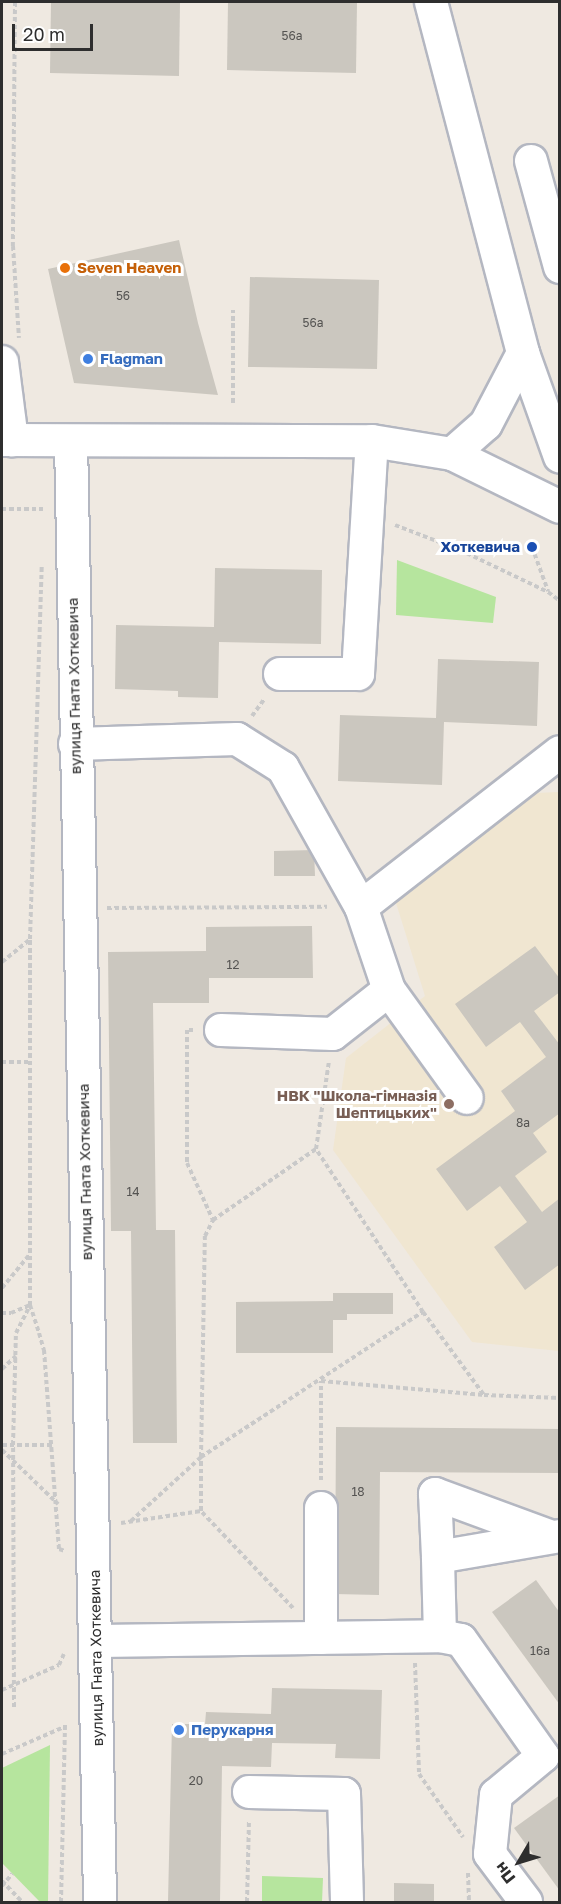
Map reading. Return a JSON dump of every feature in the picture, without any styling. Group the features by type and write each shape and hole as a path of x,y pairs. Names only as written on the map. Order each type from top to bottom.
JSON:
{"street":[{"path":"431,2 523,353 560,457"},
{"path":"531,161 560,267"},
{"path":"453,454 486,424 523,353"},
{"path":"2,362 7,440 372,441 453,454 560,507"},
{"name":"вулиця Гната Хоткевича","path":"70,441 79,906 83,1643 100,1902"},
{"path":"280,674 358,674 372,441"},
{"path":"75,744 237,740 283,768 361,907 389,990 467,1098"},
{"path":"361,907 560,752"},
{"path":"221,1030 333,1034 389,990"},
{"path":"427,1637 438,1557 435,1494 556,1540"},
{"path":"321,1508 321,1638"},
{"path":"438,1557 556,1540"},
{"path":"83,1643 427,1637 461,1640 543,1756 496,1795 490,1854 526,1902"},
{"path":"249,1792 344,1794 347,1902"}],"path":[{"path":"13,246 15,2"},
{"path":"233,310 233,403"},
{"path":"2,509 44,509 43,521"},
{"path":"387,522 460,550 548,592 560,601"},
{"path":"532,547 548,592"},
{"path":"42,557 28,1062 30,1305 44,1350 59,1549 74,1553"},
{"path":"237,740 280,674"},
{"path":"79,906 361,907"},
{"path":"2,962 30,939"},
{"path":"213,1220 187,1163 187,1030 221,1030"},
{"path":"333,1034 316,1149 423,1312 484,1395"},
{"path":"2,1062 28,1062"},
{"path":"316,1149 213,1220 205,1236 201,1511 321,1638"},
{"path":"2,1288 30,1254"},
{"path":"2,1313 11,1313 30,1305"},
{"path":"14,1707 13,1445 16,1333 30,1305"},
{"path":"131,1521 201,1457 321,1382 423,1312"},
{"path":"2,1369 16,1356"},
{"path":"321,1382 484,1395 560,1398"},
{"path":"321,1382 321,1508"},
{"path":"2,1445 52,1445"},
{"path":"427,1637 419,1774 468,1844"},
{"path":"2,1690 59,1665 83,1643"},
{"path":"61,1902 65,1715"},
{"path":"2,1754 65,1726"},
{"path":"247,1902 249,1792"},
{"path":"468,1867 469,1902"},
{"path":"12,1874 2,1884 22,1902"}],"shaded area":[{"name":"НВК \"Школа-гімназія Шептицьких\"","path":"559,792 559,1351 472,1342 333,1150 346,1058 425,996 396,903 535,793"}],"green space":[{"path":"397,560 496,597 493,623 396,615"},
{"path":"50,1745 48,1902 40,1902 2,1863 2,1768"},
{"path":"262,1876 323,1878 322,1902 262,1902"}],"building":[{"path":"51,2 180,2 179,76 50,73"},
{"path":"228,2 357,2 356,73 227,70"},
{"path":"179,240 198,323 218,395 74,383 48,269"},
{"path":"250,277 379,280 377,369 248,367"},
{"path":"215,568 322,570 321,644 219,642 218,698 178,697 178,691 115,689 116,625 214,627"},
{"path":"438,659 539,662 537,726 444,722 442,785 338,781 340,715 436,718"},
{"path":"314,850 315,876 274,876 274,851"},
{"path":"312,926 313,978 209,978 209,1003 153,1003 156,1230 175,1230 177,1443 133,1443 131,1231 111,1231 108,952 206,951 206,927"},
{"path":"535,946 560,979 560,992 534,1011 560,1045 560,1113 533,1133 547,1152 515,1176 542,1212 560,1198 560,1264 525,1290 494,1247 527,1222 500,1186 467,1211 436,1169 515,1111 501,1091 546,1057 520,1022 486,1047 455,1004"},
{"path":"333,1293 393,1293 393,1314 347,1314 347,1320 333,1320 333,1353 236,1353 236,1302 333,1301"},
{"path":"336,1427 560,1429 560,1473 380,1472 379,1595 335,1594"},
{"path":"536,1580 560,1613 560,1705 492,1612"},
{"path":"272,1688 382,1690 380,1759 335,1758 336,1744 272,1743 271,1767 222,1766 220,1902 168,1902 172,1724 205,1724 206,1712 271,1714"},
{"path":"560,1795 560,1891 514,1828"},
{"path":"394,1883 434,1884 434,1902 394,1902"}],"place":[{"name":"Seven Heaven","path":"65,268"},
{"name":"Flagman","path":"88,359"},
{"name":"Хоткевича","path":"532,547"},
{"name":"НВК \"Школа-гімназія Шептицьких\"","path":"449,1104"},
{"name":"Перукарня","path":"179,1730"}]}
